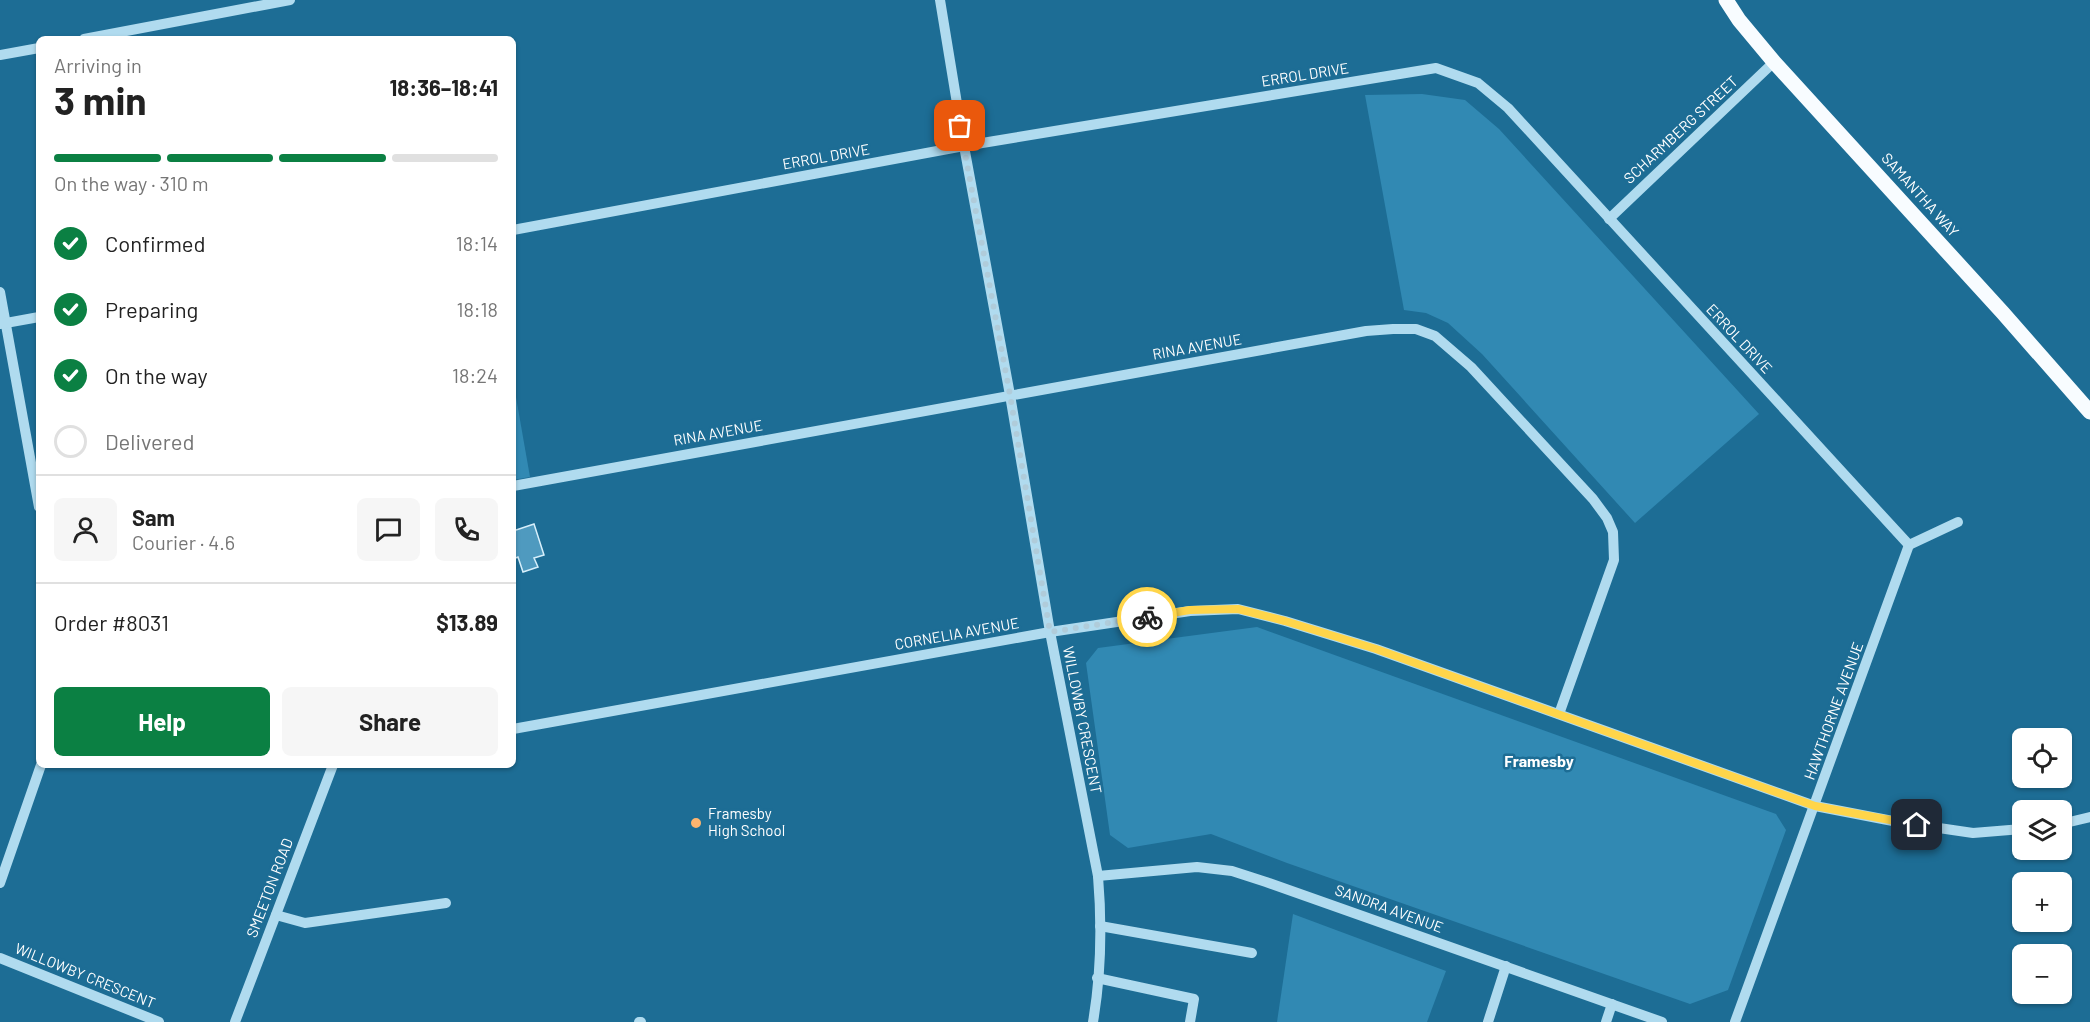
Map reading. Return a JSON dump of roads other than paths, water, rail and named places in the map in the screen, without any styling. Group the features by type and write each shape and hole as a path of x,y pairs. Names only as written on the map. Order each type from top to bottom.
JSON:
{"main road":[{"name":"SAMANTHA WAY","path":"1726,0 1739,20 1774,62 2090,412"}],"street":[{"path":"100,36 290,0"},
{"name":"WILLOWBY CRESCENT","path":"940,0 1050,632 1098,876 1100,926 1093,1022"},
{"path":"0,55 36,49"},
{"name":"SCHARMBERG STREET","path":"1609,219 1774,62"},
{"name":"ERROL DRIVE","path":"516,229 964,146 1436,68 1478,83 1509,108 1909,545"},
{"path":"0,292 2,324 36,492"},
{"path":"2,324 36,318"},
{"name":"RINA AVENUE","path":"516,485 1366,331 1416,329 1435,336 1471,367 1593,499 1607,518 1613,532 1614,560 1559,714"},
{"path":"1909,545 1958,522"},
{"name":"HAWTHORNE AVENUE","path":"1735,1022 1909,545"},
{"name":"CORNELIA AVENUE","path":"516,728 1050,632 1190,610 1238,609 1376,649 1815,806 1973,833 2012,830"},
{"path":"0,883 40,768"},
{"name":"SMEETON ROAD","path":"235,1022 332,768"},
{"path":"2072,821 2090,817"},
{"name":"SANDRA AVENUE","path":"1098,876 1197,867 1232,871 1662,1022"},
{"path":"276,915 305,923 446,903"},
{"path":"1100,926 1252,953"},
{"name":"WILLOWBY CRESCENT","path":"0,958 159,1022"},
{"path":"1488,1022 1506,966"},
{"path":"1097,978 1194,999 1190,1022"},
{"path":"1606,1022 1612,1004"}],"place":[{"name":"Framesby High School","path":"696,823"}],"district":[{"name":"Framesby","path":"1539,761"}]}
